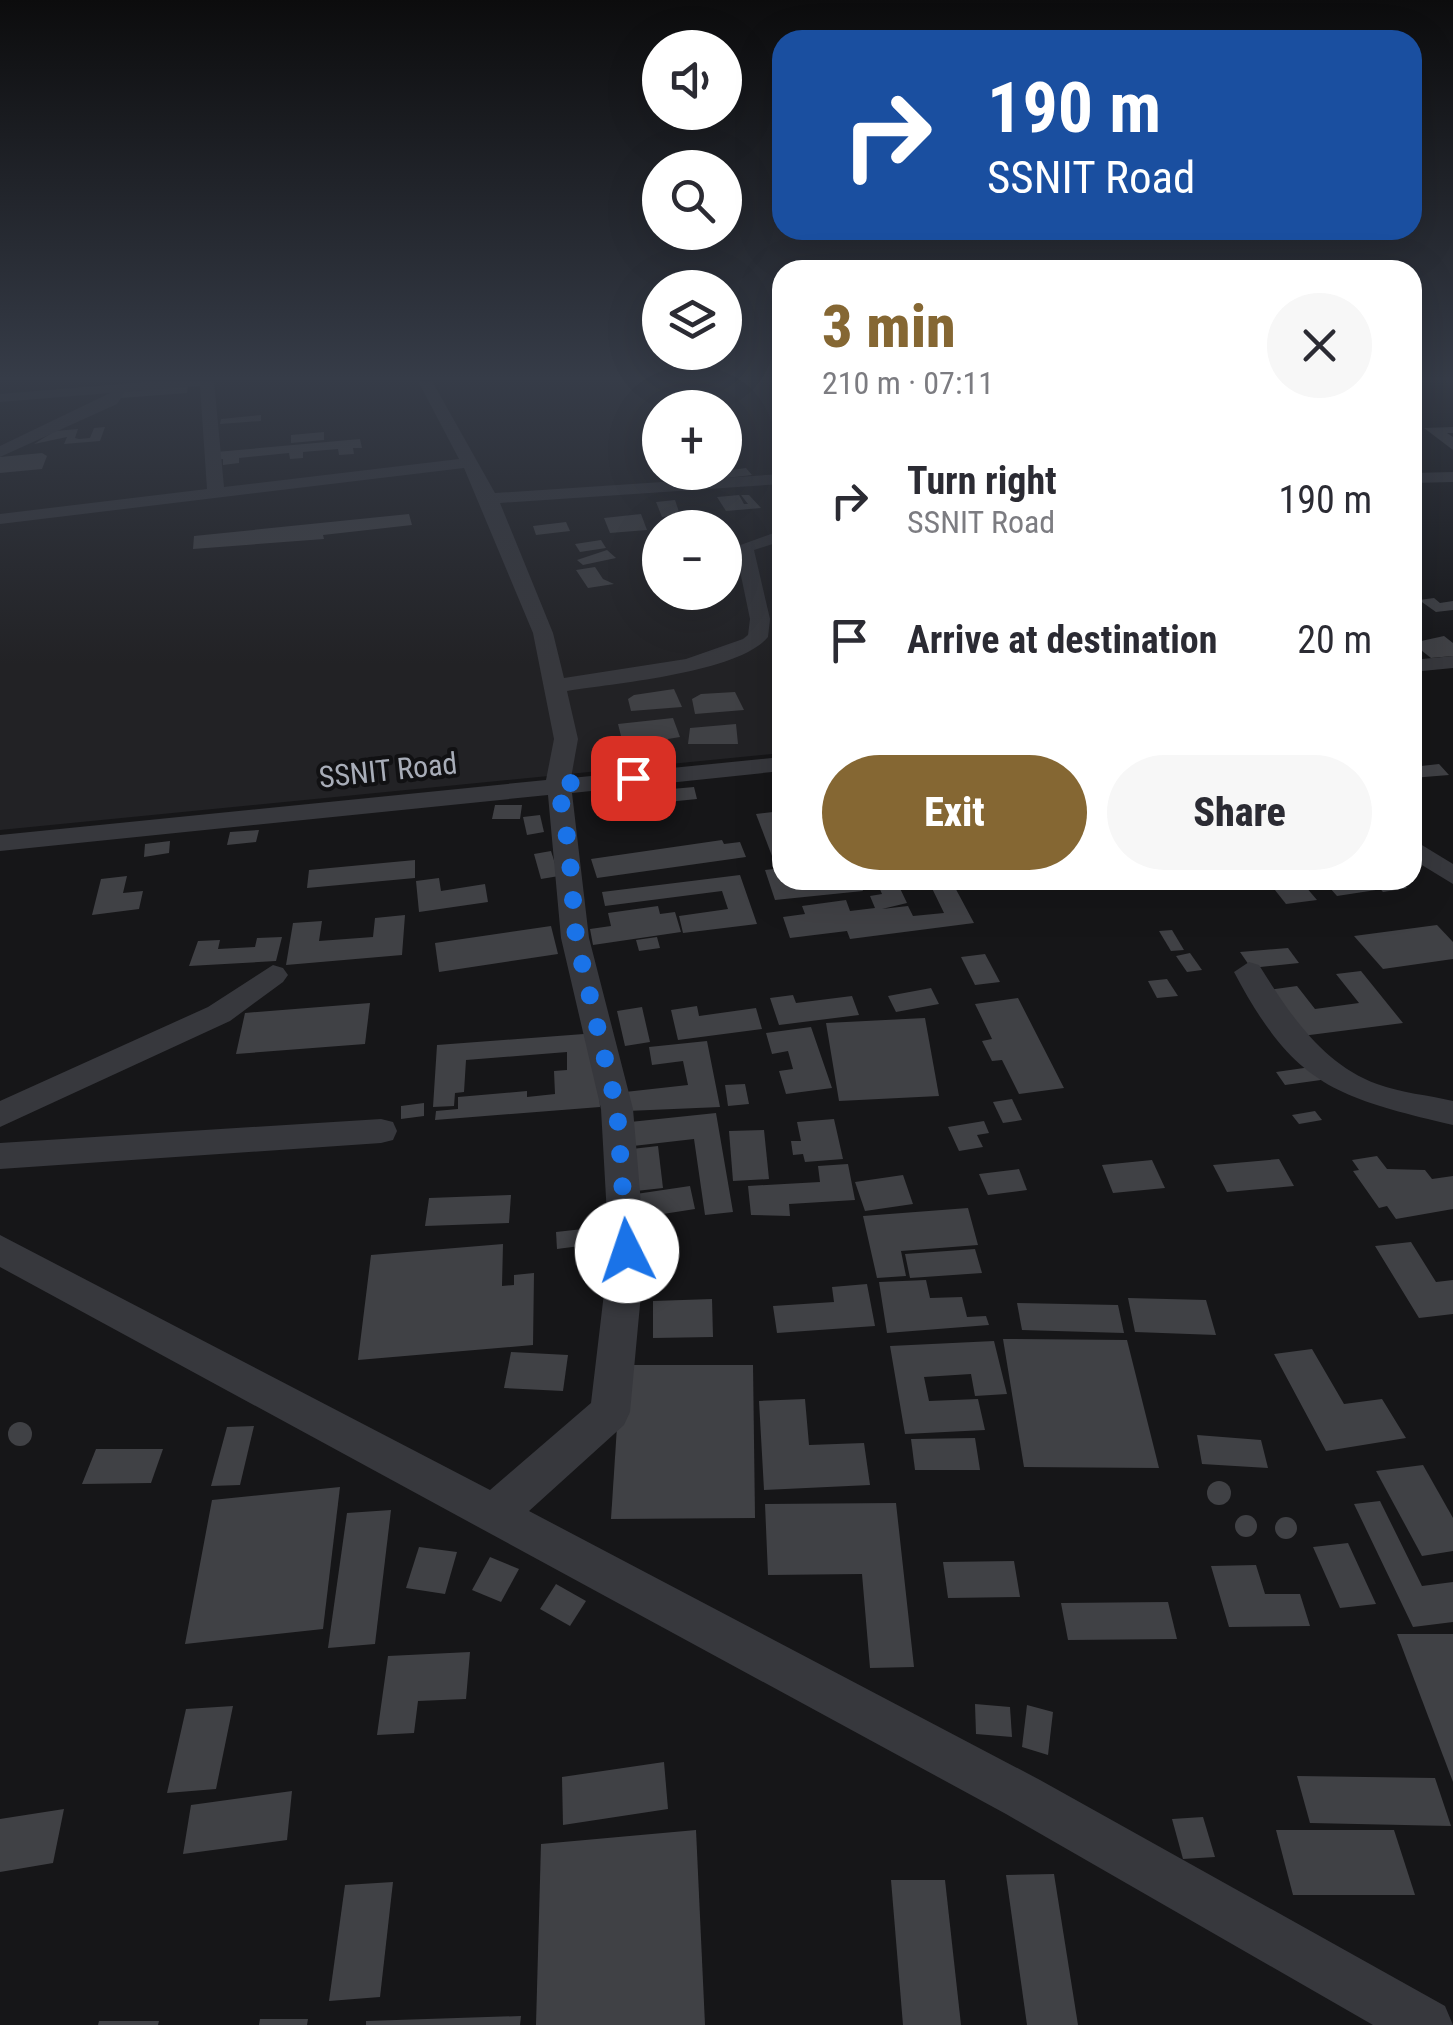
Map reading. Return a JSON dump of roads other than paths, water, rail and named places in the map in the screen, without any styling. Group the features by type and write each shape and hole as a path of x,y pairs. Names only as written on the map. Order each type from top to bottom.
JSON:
{"street":[{"path":"215,476 216,492"},
{"path":"0,520 359,476"},
{"path":"475,476 489,499 543,634 566,739 558,784 569,849 576,938 617,1109 627,1251 610,1412 494,1514"},
{"path":"1422,478 1453,477"},
{"path":"489,499 772,480"},
{"path":"553,686 690,665 750,643 758,637 760,619 744,547 772,538"},
{"path":"1422,665 1453,662"},
{"name":"SSNIT Road","path":"0,843 772,765"},
{"path":"1422,854 1453,876"},
{"path":"1250,972 1268,1011 1316,1059 1365,1092 1453,1112"},
{"path":"0,1115 219,1014 273,974"},
{"path":"0,1156 380,1131"},
{"path":"0,1250 1023,1797 1426,2025"}]}
